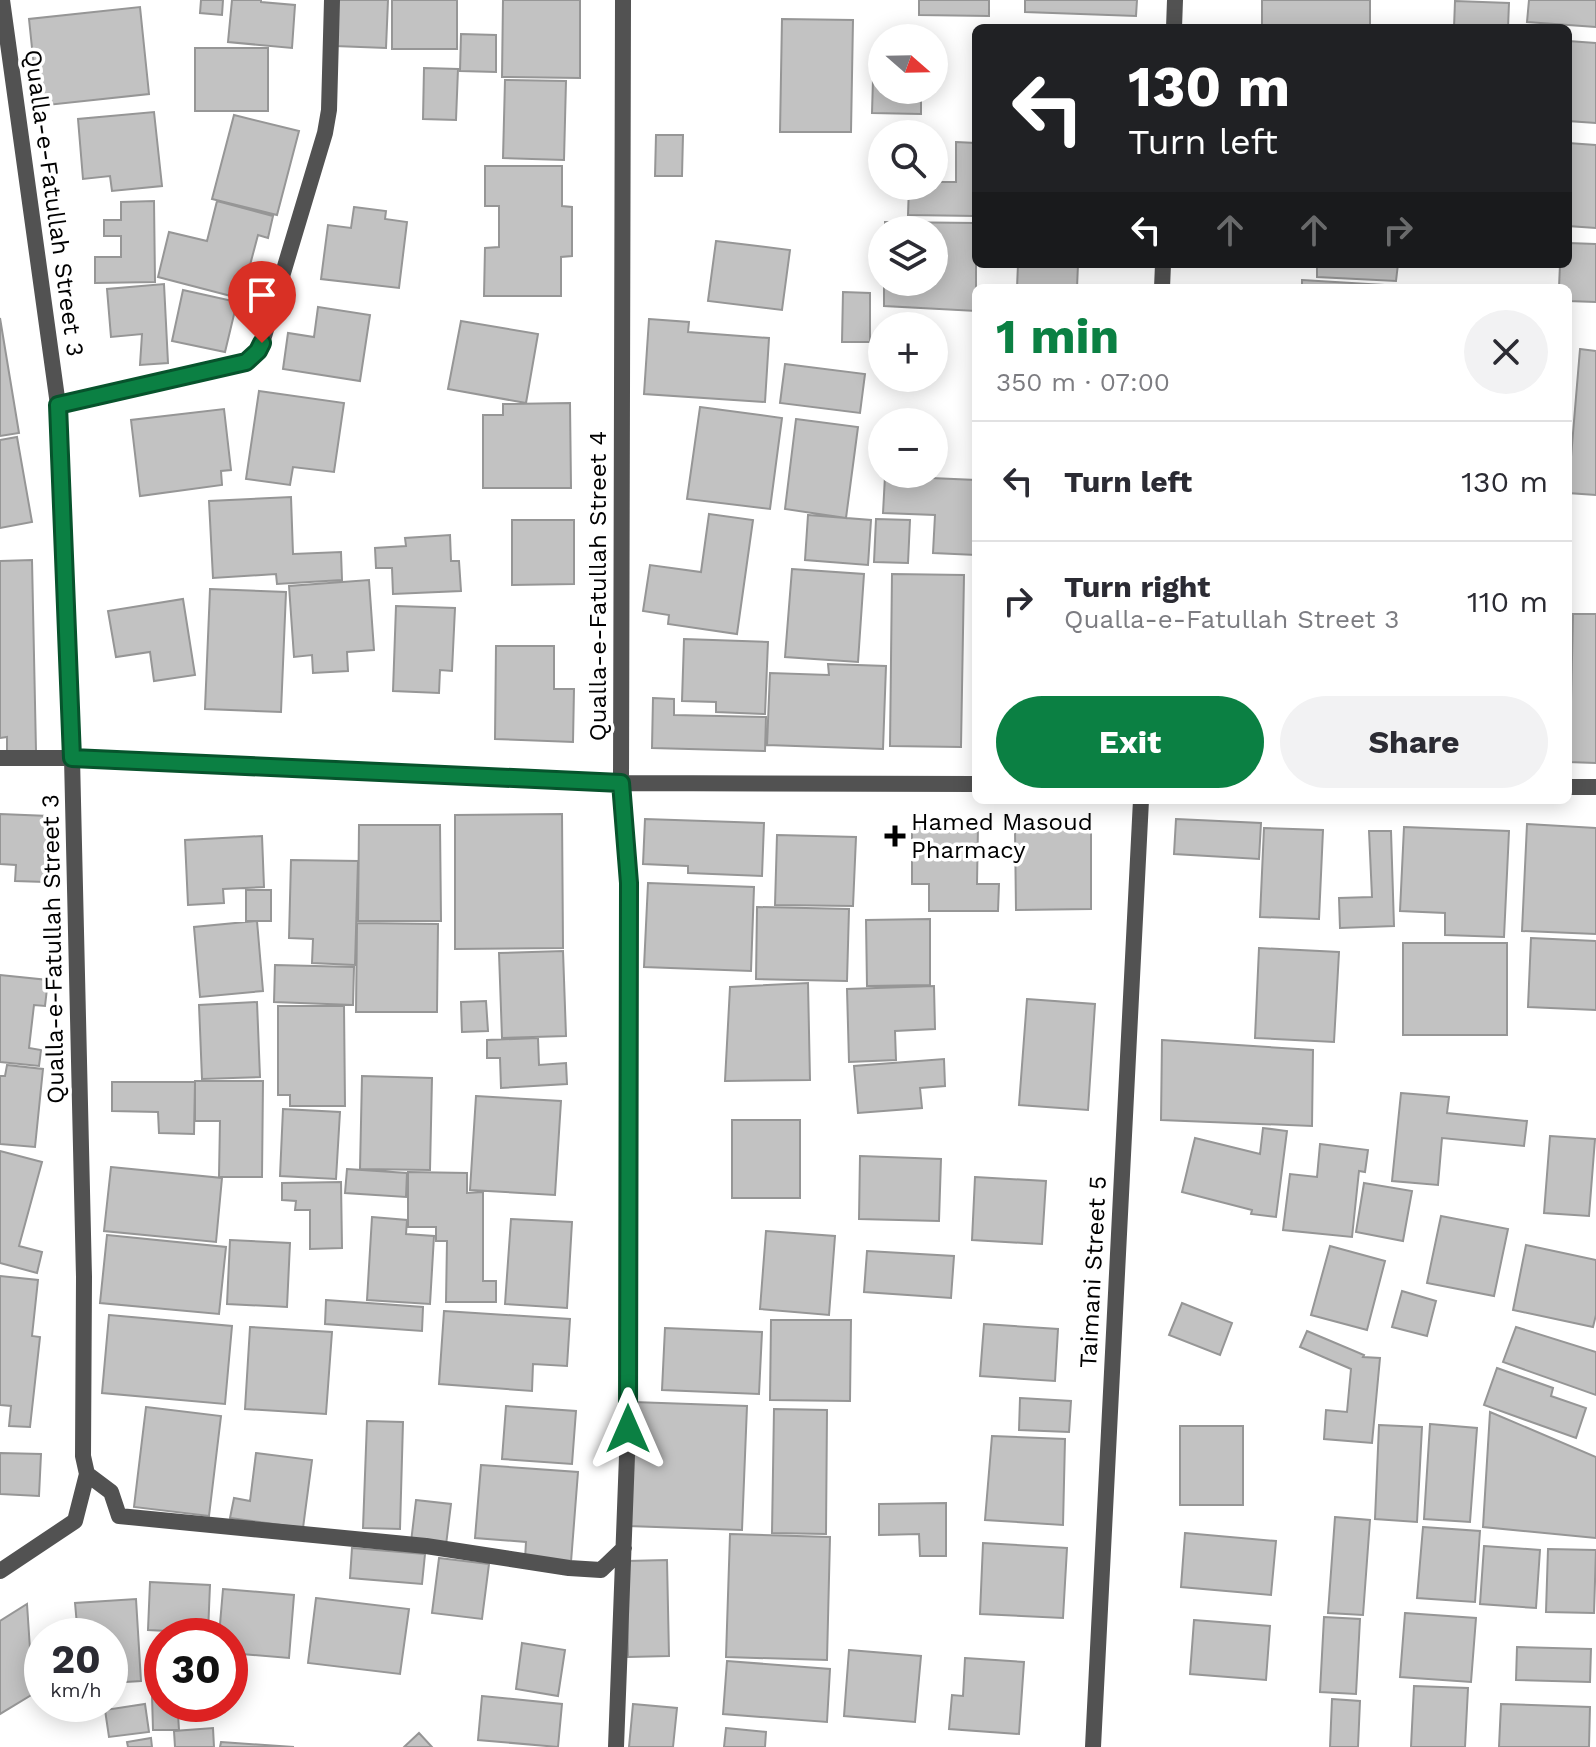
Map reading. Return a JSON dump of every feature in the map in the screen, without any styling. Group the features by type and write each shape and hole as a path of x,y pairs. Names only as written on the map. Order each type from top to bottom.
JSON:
{"street":[{"name":"Qualla-e-Fatullah Street 3","path":"0,1571 75,1521 87,1474 83,1456 84,1277 72,758 58,405 2,0"},
{"path":"58,405 246,362 258,351 325,133 329,110 332,0"},
{"name":"Qualla-e-Fatullah Street 4","path":"616,1747 628,1429 629,883 621,783 623,0"},
{"path":"1174,24 1175,0"},
{"path":"0,758 72,758 621,783 972,784"},
{"path":"1572,787 1596,787"},
{"name":"Taimani Street 5","path":"1093,1747 1141,804"},
{"path":"87,1474 111,1492 119,1516 426,1546 569,1568 601,1570 624,1548"}],"building":[{"path":"201,0 223,0 222,15 200,13"},
{"path":"232,0 295,5 292,48 228,42"},
{"path":"337,0 388,0 386,48 335,46"},
{"path":"392,0 457,0 457,49 392,49"},
{"path":"503,0 580,0 580,78 502,77"},
{"path":"919,0 989,0 989,16 919,15"},
{"path":"1025,0 1137,0 1136,16 1025,12"},
{"path":"1262,0 1370,0 1370,24 1262,24"},
{"path":"1529,0 1596,0 1596,27 1527,22"},
{"path":"1455,1 1509,3 1508,24 1454,24"},
{"path":"140,7 149,94 38,106 29,19"},
{"path":"782,19 853,20 851,132 780,132"},
{"path":"461,34 496,35 496,72 460,71"},
{"path":"1572,41 1596,43 1596,123 1572,121"},
{"path":"195,48 268,48 268,111 195,111"},
{"path":"424,68 458,69 456,120 423,119"},
{"path":"505,80 566,81 564,160 503,158"},
{"path":"872,104 921,104 921,114 872,113"},
{"path":"154,112 162,186 112,191 110,176 83,179 78,119"},
{"path":"234,115 299,131 277,215 212,199"},
{"path":"656,135 683,135 682,176 655,176"},
{"path":"956,142 972,143 972,216 908,215 909,200 948,200 948,182 956,182"},
{"path":"1572,143 1596,145 1596,228 1572,226"},
{"path":"485,166 562,166 562,206 572,207 572,256 561,257 561,296 484,296 485,248 499,247 499,206 485,206"},
{"path":"154,201 155,282 95,283 95,257 121,257 121,236 104,236 104,220 121,220 121,202"},
{"path":"217,201 273,216 268,238 258,235 246,280 255,282 250,301 158,277 169,232 207,241"},
{"path":"354,207 386,211 385,219 407,222 399,288 321,279 328,225 351,228"},
{"path":"948,223 972,223 972,268 976,268 976,284 972,284 972,311 884,306 884,296 948,296"},
{"path":"716,241 790,250 782,310 708,301"},
{"path":"1572,243 1596,244 1596,302 1572,301 1572,284 1559,284 1560,268 1572,268"},
{"path":"1018,268 1078,268 1077,284 1017,284"},
{"path":"1317,268 1398,268 1396,281 1317,277"},
{"path":"1302,280 1368,284 1302,284"},
{"path":"164,284 168,363 140,365 142,334 111,337 107,289"},
{"path":"183,290 237,302 225,352 172,341"},
{"path":"843,292 868,293 868,342 842,342"},
{"path":"318,307 370,315 360,381 283,369 288,333 314,337"},
{"path":"0,318 19,433 0,436"},
{"path":"649,319 689,322 688,332 769,338 765,402 644,394"},
{"path":"461,321 538,334 526,403 448,389"},
{"path":"1580,349 1596,351 1596,495 1572,493 1572,445"},
{"path":"785,364 865,374 860,413 780,403"},
{"path":"259,391 344,403 334,472 293,467 290,485 246,479"},
{"path":"570,403 571,488 483,488 483,415 503,415 503,404"},
{"path":"700,407 782,418 770,509 687,499"},
{"path":"224,409 231,470 221,471 222,485 140,496 131,420"},
{"path":"796,419 858,427 846,518 785,509"},
{"path":"17,437 32,522 0,528 0,440"},
{"path":"948,479 972,480 972,555 933,553 935,515 883,513 884,488 948,488"},
{"path":"291,497 293,554 341,552 342,580 277,584 276,574 213,578 209,501"},
{"path":"709,514 753,520 737,634 668,624 669,615 643,611 650,565 701,572"},
{"path":"808,515 871,520 868,565 805,560"},
{"path":"876,519 910,520 908,563 874,562"},
{"path":"512,520 574,520 574,584 512,585"},
{"path":"450,535 451,561 459,561 461,591 393,594 392,568 376,568 375,548 406,546 405,538"},
{"path":"32,560 36,751 7,752 7,737 0,738 0,561"},
{"path":"792,569 864,574 858,662 785,657"},
{"path":"892,574 964,575 961,747 890,746"},
{"path":"369,580 374,650 347,652 348,671 313,673 312,655 294,657 289,586"},
{"path":"210,589 286,592 281,712 205,709"},
{"path":"183,599 195,675 154,681 150,652 116,657 108,611"},
{"path":"396,606 455,608 452,671 440,670 439,693 393,691"},
{"path":"1573,614 1596,614 1596,763 1572,762"},
{"path":"684,639 768,642 765,714 716,712 716,702 682,701"},
{"path":"496,646 554,646 554,689 574,689 573,742 495,739"},
{"path":"828,664 886,666 883,749 767,745 770,673 829,675"},
{"path":"653,698 674,699 674,715 766,717 765,751 652,748"},
{"path":"0,814 49,816 45,882 15,881 16,865 0,864"},
{"path":"562,814 563,948 455,949 455,815"},
{"path":"645,819 764,823 762,876 688,873 688,866 643,864"},
{"path":"1176,819 1261,823 1259,859 1174,854"},
{"path":"1527,824 1596,828 1596,934 1522,931"},
{"path":"359,825 440,825 441,921 358,921"},
{"path":"912,825 978,826 977,884 999,884 998,911 929,911 929,884 912,884"},
{"path":"1404,827 1509,831 1504,937 1445,935 1445,913 1400,911"},
{"path":"1264,828 1323,830 1319,919 1260,917"},
{"path":"1015,830 1091,830 1091,909 1016,910"},
{"path":"1369,831 1391,831 1394,926 1340,928 1339,898 1372,897"},
{"path":"777,835 856,837 853,906 775,905"},
{"path":"262,836 264,887 223,889 224,903 188,905 185,840"},
{"path":"291,860 358,861 355,965 312,963 313,939 289,938"},
{"path":"648,883 754,887 751,971 644,967"},
{"path":"246,890 271,890 271,921 246,921"},
{"path":"757,907 849,909 847,981 756,979"},
{"path":"930,919 930,985 867,986 866,920"},
{"path":"257,921 263,991 200,997 194,927"},
{"path":"357,923 438,924 437,1012 356,1012"},
{"path":"1531,938 1596,941 1596,1010 1528,1007"},
{"path":"1403,943 1507,943 1507,1035 1403,1035"},
{"path":"1259,948 1339,952 1334,1042 1255,1038"},
{"path":"563,951 566,1036 502,1038 499,953"},
{"path":"275,965 354,967 353,1005 274,1002"},
{"path":"0,975 48,980 45,1006 34,1005 29,1048 41,1050 39,1066 0,1062"},
{"path":"808,983 810,1080 725,1081 730,987"},
{"path":"934,986 935,1029 895,1031 896,1060 849,1062 847,989"},
{"path":"1027,999 1095,1004 1088,1110 1019,1105"},
{"path":"486,1001 488,1031 462,1032 461,1002"},
{"path":"257,1002 260,1077 202,1079 199,1005"},
{"path":"278,1006 344,1006 345,1106 290,1106 290,1095 278,1095"},
{"path":"538,1038 539,1065 566,1063 567,1084 501,1088 500,1058 487,1058 487,1040"},
{"path":"1162,1040 1313,1050 1312,1126 1161,1120"},
{"path":"944,1059 945,1086 920,1088 922,1108 858,1113 854,1066"},
{"path":"7,1065 43,1069 35,1147 0,1144 0,1076 5,1076"},
{"path":"362,1076 432,1078 430,1170 360,1169"},
{"path":"195,1081 263,1081 262,1177 219,1177 220,1121 195,1121"},
{"path":"112,1082 195,1082 194,1134 159,1133 158,1112 112,1111"},
{"path":"1401,1093 1449,1097 1447,1113 1527,1121 1524,1146 1442,1138 1438,1185 1392,1181"},
{"path":"476,1096 561,1101 555,1195 470,1190"},
{"path":"283,1109 340,1112 336,1179 280,1176"},
{"path":"732,1120 800,1120 800,1198 732,1198"},
{"path":"1263,1128 1287,1131 1276,1217 1251,1214 1252,1210 1182,1192 1195,1138 1260,1154"},
{"path":"1550,1136 1595,1139 1589,1216 1544,1213"},
{"path":"1320,1144 1368,1150 1365,1172 1359,1171 1352,1237 1283,1230 1290,1174 1317,1177"},
{"path":"0,1151 42,1162 19,1246 42,1252 37,1273 0,1263"},
{"path":"860,1156 941,1159 939,1221 859,1219"},
{"path":"111,1167 222,1178 216,1242 104,1231"},
{"path":"347,1169 407,1173 406,1197 345,1193"},
{"path":"408,1172 467,1173 467,1193 483,1192 483,1281 496,1281 496,1302 446,1302 447,1241 436,1241 436,1227 408,1227"},
{"path":"975,1177 1046,1181 1042,1244 972,1240"},
{"path":"341,1182 342,1248 310,1249 310,1210 295,1210 296,1201 282,1200 282,1183"},
{"path":"1364,1183 1412,1191 1403,1241 1356,1232"},
{"path":"1441,1216 1508,1229 1494,1296 1427,1283"},
{"path":"372,1217 407,1220 406,1234 434,1236 430,1304 367,1300"},
{"path":"511,1219 572,1222 567,1308 505,1304"},
{"path":"766,1231 835,1236 829,1315 760,1309"},
{"path":"107,1235 226,1247 219,1314 100,1303"},
{"path":"230,1240 290,1243 287,1307 227,1304"},
{"path":"1526,1245 1596,1260 1596,1315 1593,1327 1513,1310"},
{"path":"1330,1246 1385,1261 1367,1330 1311,1315"},
{"path":"867,1251 954,1256 951,1298 864,1292"},
{"path":"0,1276 38,1280 32,1336 40,1337 30,1427 9,1426 11,1406 0,1405"},
{"path":"1402,1291 1436,1301 1427,1336 1392,1327"},
{"path":"326,1300 423,1307 422,1331 325,1324"},
{"path":"1182,1303 1232,1323 1220,1355 1169,1335"},
{"path":"444,1311 570,1319 567,1366 533,1364 532,1391 439,1384"},
{"path":"109,1315 232,1326 225,1404 102,1393"},
{"path":"771,1320 851,1320 850,1401 770,1400"},
{"path":"984,1324 1058,1329 1055,1381 980,1376"},
{"path":"250,1327 332,1332 326,1414 245,1409"},
{"path":"1516,1327 1596,1352 1596,1395 1503,1362"},
{"path":"665,1328 762,1332 759,1394 662,1390"},
{"path":"1307,1331 1363,1357 1380,1358 1372,1443 1324,1439 1326,1410 1347,1412 1351,1369 1300,1347"},
{"path":"1497,1368 1553,1388 1551,1396 1586,1408 1576,1438 1484,1405"},
{"path":"1020,1398 1071,1401 1069,1432 1019,1430"},
{"path":"633,1402 747,1406 742,1530 628,1526"},
{"path":"506,1406 576,1411 572,1464 502,1459"},
{"path":"146,1407 221,1416 209,1516 134,1507"},
{"path":"774,1409 827,1410 826,1534 772,1533"},
{"path":"1490,1412 1596,1457 1596,1538 1483,1527"},
{"path":"367,1421 403,1422 400,1529 363,1528"},
{"path":"1430,1424 1477,1428 1470,1522 1424,1519"},
{"path":"1379,1425 1422,1427 1417,1522 1375,1519"},
{"path":"1180,1426 1243,1426 1243,1505 1180,1505"},
{"path":"992,1436 1065,1439 1063,1525 985,1520"},
{"path":"0,1453 41,1454 39,1496 0,1494"},
{"path":"256,1453 312,1460 303,1528 230,1518 234,1498 250,1501"},
{"path":"481,1465 578,1472 571,1562 525,1559 526,1542 475,1538"},
{"path":"416,1500 451,1504 446,1545 411,1542"},
{"path":"946,1503 946,1556 920,1556 919,1534 879,1535 879,1504"},
{"path":"1335,1517 1370,1520 1363,1615 1328,1613"},
{"path":"1423,1527 1480,1531 1475,1602 1417,1598"},
{"path":"1185,1533 1276,1541 1271,1595 1181,1587"},
{"path":"730,1534 830,1537 827,1660 726,1657"},
{"path":"983,1543 1067,1548 1063,1618 980,1614"},
{"path":"1484,1546 1540,1550 1536,1608 1480,1604"},
{"path":"352,1548 425,1554 422,1584 350,1578"},
{"path":"1548,1549 1596,1550 1594,1613 1546,1612"},
{"path":"439,1558 489,1564 482,1619 432,1613"},
{"path":"667,1560 669,1656 628,1657 627,1561"},
{"path":"150,1582 210,1585 209,1618 148,1618"},
{"path":"223,1589 294,1595 289,1658 248,1655 248,1618 221,1618"},
{"path":"316,1598 409,1609 400,1674 308,1663"},
{"path":"136,1599 141,1681 128,1682 128,1618 76,1618 75,1603"},
{"path":"27,1604 28,1618 24,1618 24,1699 0,1714 0,1621"},
{"path":"1405,1613 1476,1618 1471,1682 1400,1677"},
{"path":"1324,1617 1360,1619 1356,1694 1320,1692"},
{"path":"1194,1620 1270,1626 1266,1680 1190,1674"},
{"path":"522,1643 565,1650 558,1696 516,1689"},
{"path":"1517,1647 1591,1649 1590,1682 1516,1680"},
{"path":"849,1650 921,1656 915,1722 844,1716"},
{"path":"965,1658 1024,1662 1019,1734 949,1729 952,1695 963,1696"},
{"path":"727,1661 830,1669 827,1722 723,1714"},
{"path":"1414,1686 1468,1688 1465,1747 1411,1747"},
{"path":"482,1696 562,1704 558,1747 478,1740"},
{"path":"1332,1699 1360,1701 1358,1747 1330,1747"},
{"path":"144,1704 144,1722 148,1722 149,1732 109,1737 107,1722 128,1722 128,1707"},
{"path":"633,1704 677,1708 673,1747 629,1747"},
{"path":"1501,1704 1590,1707 1589,1747 1499,1747"},
{"path":"153,1722 178,1722 179,1730 153,1730"},
{"path":"213,1728 214,1747 175,1747 174,1731"},
{"path":"726,1728 766,1732 765,1747 724,1747"},
{"path":"419,1733 432,1747 404,1747"},
{"path":"151,1738 152,1747 128,1747 127,1742"},
{"path":"221,1742 294,1747 220,1747"}],"place":[{"name":"Hamed Masoud Pharmacy","path":"895,836"}],"route":[{"path":"262,343 246,362 58,405 72,758 621,783 629,883 628,1429"}]}
